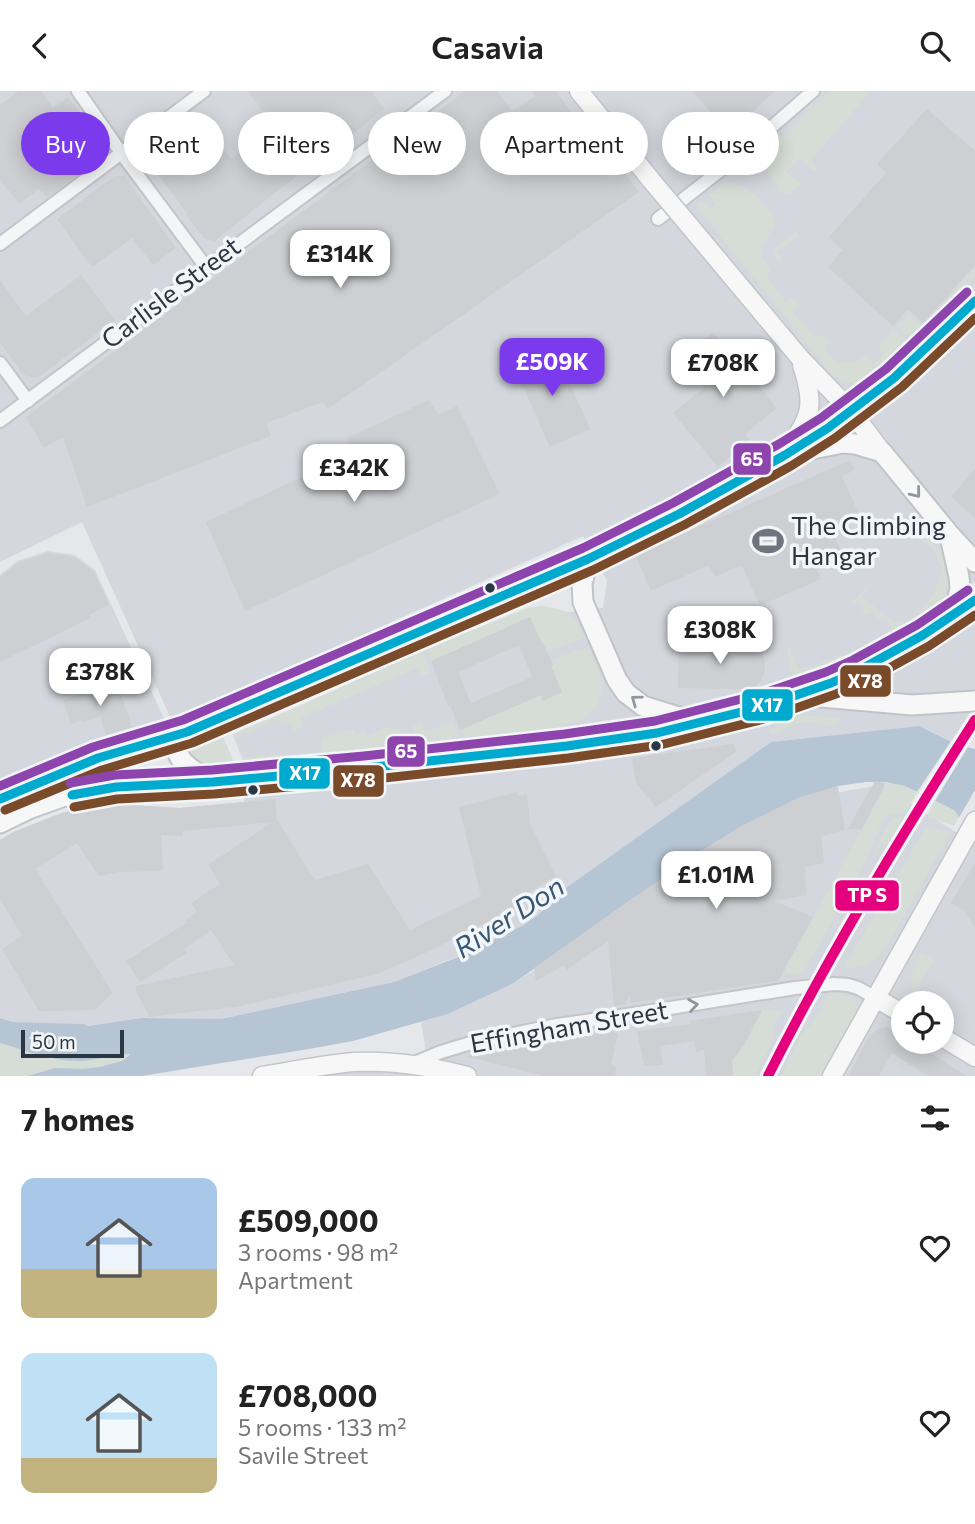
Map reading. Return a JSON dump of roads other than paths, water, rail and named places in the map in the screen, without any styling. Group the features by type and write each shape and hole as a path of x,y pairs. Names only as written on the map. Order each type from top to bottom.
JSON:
{"main road":[{"path":"579,91 800,358 850,411 975,562"},
{"path":"0,799 98,758 187,732 588,559 679,514 785,455 850,411 894,378 975,301"},
{"path":"785,455 810,412 809,388 800,358"},
{"path":"785,455 844,443 882,452"},
{"path":"950,535 960,589 954,615"},
{"path":"588,559 582,584 583,602 617,680 626,693 643,706 699,723"},
{"path":"0,823 62,797 106,789 213,782 567,746 657,733 799,695 858,671 912,641 975,600"},
{"path":"799,695 912,705 975,701"},
{"path":"187,732 178,744 181,759 190,769 213,782"},
{"path":"832,1076 975,821"},
{"path":"876,998 891,1007"},
{"path":"954,1044 975,1057"},
{"name":"Effingham Street","path":"261,1076 354,1062 391,1070 411,1065"},
{"path":"411,1065 467,1076"}],"street":[{"path":"78,91 121,154 206,267"},
{"path":"0,244 204,91"},
{"name":"Carlisle Street","path":"0,421 445,91"},
{"path":"658,219 736,158 813,91"},
{"path":"0,363 28,401"},
{"name":"Effingham Street","path":"411,1065 474,1042 795,988 848,985 876,998"}],"water":[{"path":"919,726 958,745 975,749 975,841 954,810 905,786 866,782 838,786 799,799 742,827 632,899 514,983 448,1014 353,1041 141,1076 28,1076 55,1068 100,1067 122,1061 131,1054 71,1061 0,1043 0,1018 13,1022 88,1026 141,1018 221,1019 394,982 458,957 522,926 538,915 563,890 771,742"}],"place":[{"name":"The Climbing Hangar","path":"768,541"}],"water label":[{"name":"River Don","path":"509,917"}]}
